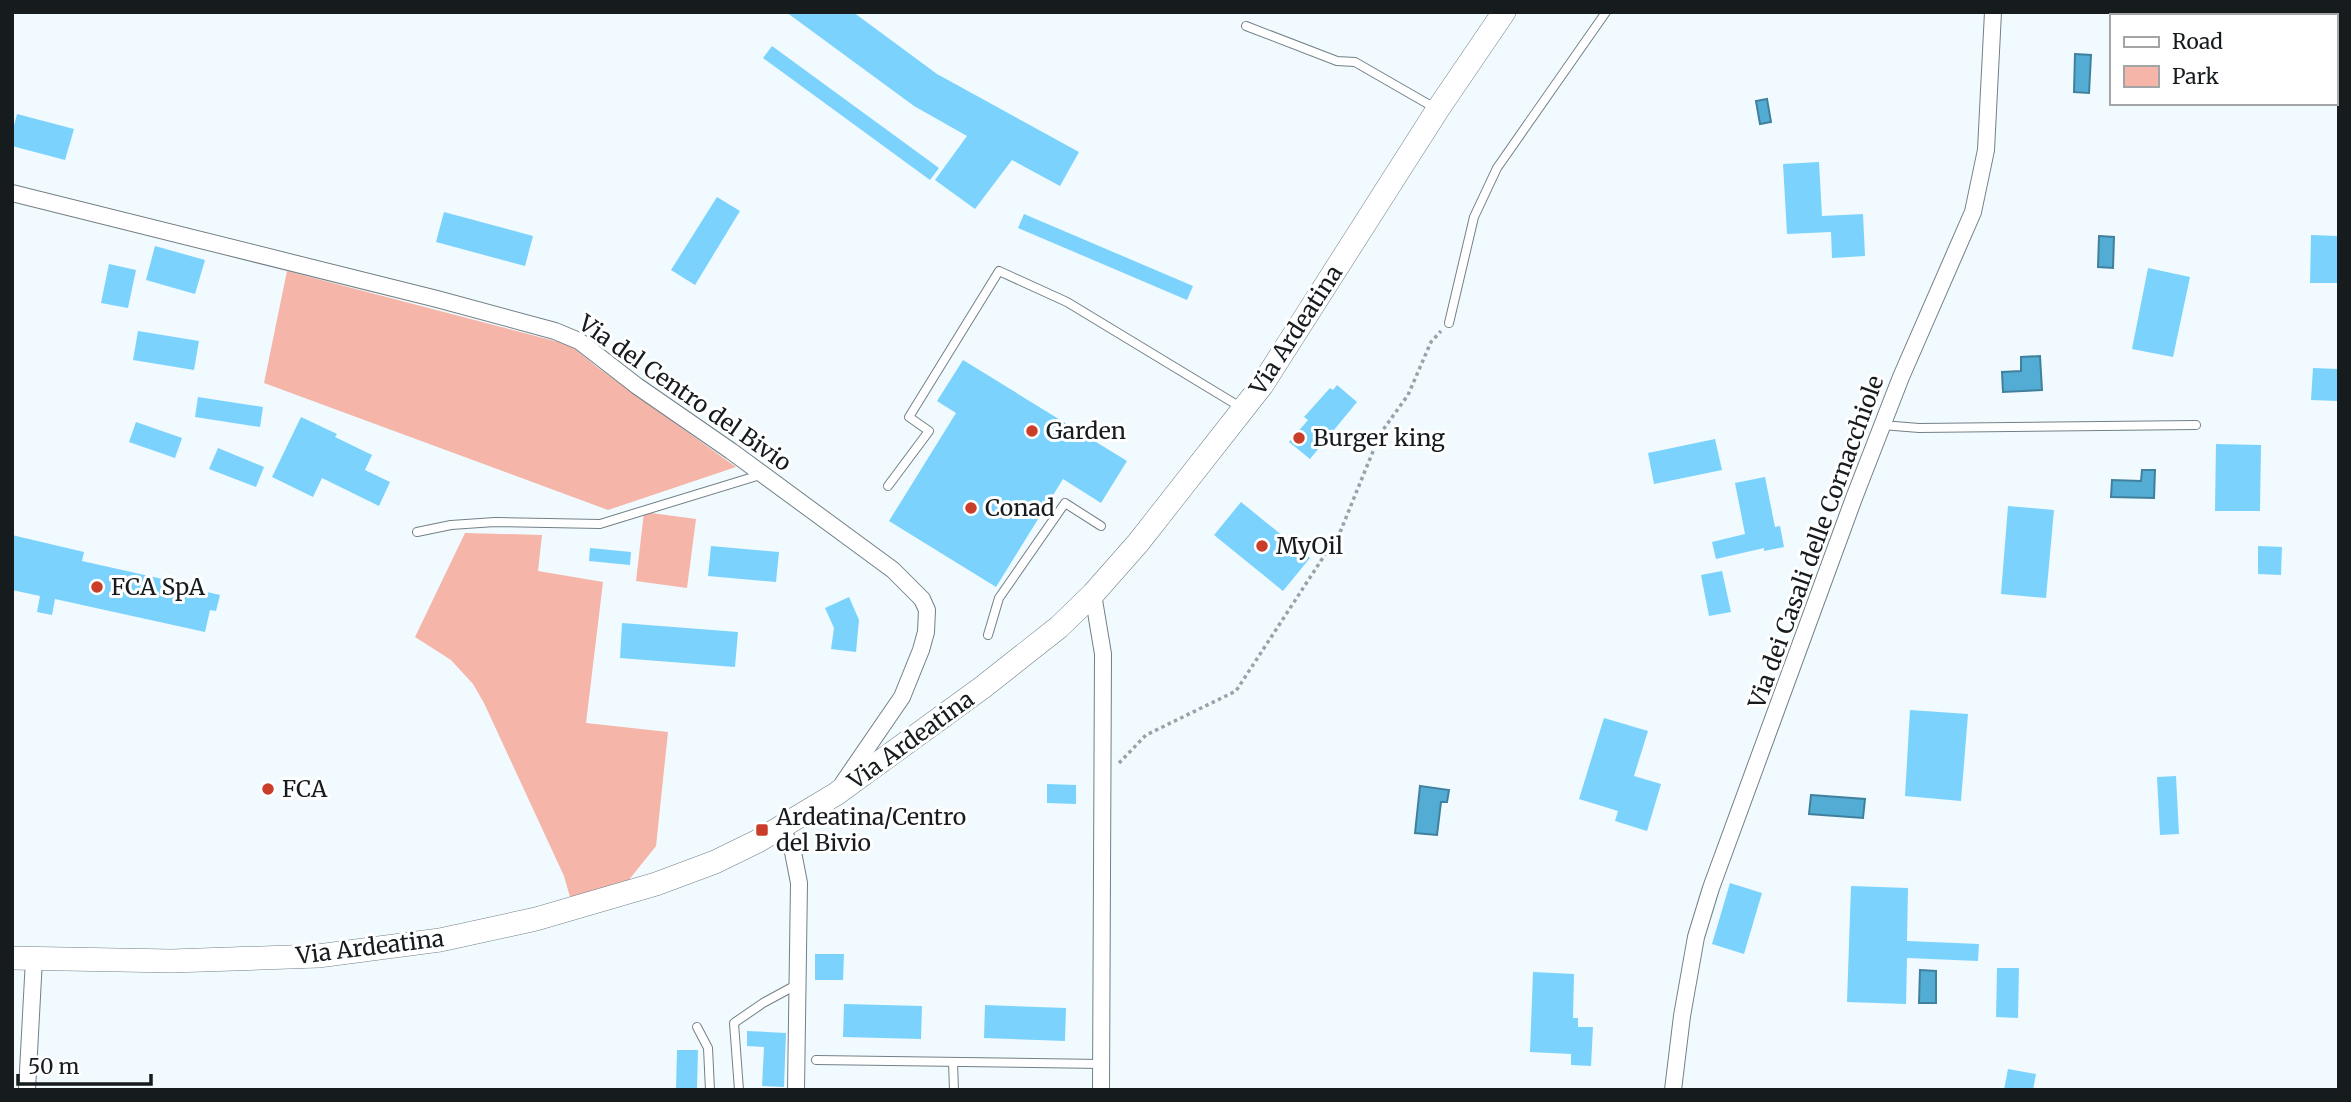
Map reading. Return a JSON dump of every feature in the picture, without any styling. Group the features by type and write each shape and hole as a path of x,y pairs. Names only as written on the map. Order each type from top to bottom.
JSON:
{"main road":[{"name":"Via Ardeatina","path":"23,958 172,961 318,956 440,940 526,922 645,889 715,862 782,828 836,794 1019,660 1059,627 1093,594 1138,543 1244,410 1438,109 1504,12"}],"street":[{"name":"Via dei Casali delle Cornacchiole","path":"1673,1090 1682,1016 1696,937 1711,888 1882,425 1965,235 1980,189 1989,127 1993,12"},
{"name":"Via del Centro del Bivio","path":"12,193 555,331 579,341 637,386 763,474 893,570 919,595 927,610 926,632 921,650 902,697 836,794"},
{"path":"1093,594 1103,653 1101,1090"},
{"path":"782,828 793,852 798,876 796,1090"},
{"path":"23,958 27,1090"}],"lane":[{"path":"1449,323 1474,216 1497,168 1606,12"},
{"path":"1246,26 1337,61 1355,62 1438,109"},
{"path":"888,486 929,431 909,417 999,271 1068,302 1244,410"},
{"path":"1882,425 1919,428 2196,425"},
{"path":"417,532 495,522 600,524 763,474"},
{"path":"988,635 999,598 1065,503 1101,526"},
{"path":"739,1090 734,1023 798,984"},
{"path":"698,1027 708,1048 710,1090"},
{"path":"816,1060 1101,1064"},
{"path":"953,1062 954,1090"}],"path":[{"path":"1103,780 1146,735 1236,691 1341,530 1380,434 1408,395 1431,342 1449,323"}],"green space":[{"path":"287,271 570,345 736,467 608,510 264,383"},
{"path":"644,512 696,519 687,588 636,581"},
{"path":"465,533 542,535 538,571 603,582 586,723 668,732 656,846 628,881 570,897 564,876 473,684 451,660 415,637"}],"water":[{"path":"2075,54 2091,55 2089,93 2074,92"},
{"path":"1767,99 1771,122 1760,124 1756,101"},
{"path":"2099,236 2114,237 2113,268 2098,267"},
{"path":"2040,356 2042,390 2003,392 2002,372 2021,371 2021,357"},
{"path":"2142,470 2155,470 2154,498 2111,497 2112,480 2141,481"},
{"path":"1420,786 1449,790 1447,802 1441,802 1437,835 1415,833"},
{"path":"1811,795 1865,799 1863,818 1809,814"},
{"path":"1920,970 1936,971 1936,1003 1919,1003"}],"building":[{"path":"786,12 853,12 937,74 1079,152 1060,186 1012,160 975,209 935,180 967,136 914,106"},
{"path":"772,46 939,168 930,180 763,58"},
{"path":"17,114 74,129 65,160 12,146"},
{"path":"1819,162 1822,216 1863,214 1865,256 1832,258 1831,232 1787,234 1783,164"},
{"path":"717,197 740,211 695,285 671,270"},
{"path":"444,212 533,236 525,266 436,242"},
{"path":"1024,214 1193,286 1187,300 1018,228"},
{"path":"2311,235 2339,236 2339,283 2310,283"},
{"path":"155,246 205,260 195,294 146,280"},
{"path":"109,264 136,270 128,308 101,303"},
{"path":"2148,268 2190,277 2173,357 2132,349"},
{"path":"138,331 199,341 194,370 133,360"},
{"path":"963,360 1127,461 1101,503 1063,479 996,587 889,521 956,413 937,401"},
{"path":"2313,368 2339,369 2338,401 2311,400"},
{"path":"1337,385 1357,402 1310,459 1289,442 1308,420 1304,417 1330,388 1333,390"},
{"path":"198,397 263,407 260,427 195,417"},
{"path":"301,417 372,455 365,470 390,482 379,506 322,478 313,497 272,477"},
{"path":"136,422 182,438 175,458 129,442"},
{"path":"1715,439 1722,470 1654,484 1648,453"},
{"path":"2216,444 2261,445 2260,511 2215,511"},
{"path":"218,448 264,467 256,487 209,469"},
{"path":"1765,477 1775,527 1780,526 1784,547 1764,551 1764,548 1716,559 1712,542 1745,534 1735,483"},
{"name":"MyOil","path":"1241,502 1310,558 1283,591 1214,535"},
{"path":"2008,506 2054,510 2046,598 2001,594"},
{"name":"FCA SpA","path":"12,535 84,552 82,561 194,586 194,589 220,595 216,611 210,610 205,632 55,599 52,615 37,612 40,596 12,590"},
{"path":"711,546 779,552 776,582 708,576"},
{"path":"2258,546 2282,547 2281,575 2258,574"},
{"path":"590,548 631,552 630,565 589,561"},
{"path":"1722,571 1731,612 1709,616 1701,575"},
{"path":"849,597 859,620 856,652 831,649 834,628 825,608"},
{"path":"622,623 738,632 735,667 620,658"},
{"path":"1910,710 1968,714 1961,801 1905,796"},
{"path":"1604,718 1648,731 1634,776 1661,784 1647,831 1615,821 1618,811 1579,799"},
{"path":"2176,776 2179,834 2160,835 2157,777"},
{"path":"1047,784 1076,785 1076,804 1047,803"},
{"path":"1730,883 1762,893 1744,954 1712,944"},
{"path":"1851,886 1908,888 1907,941 1979,944 1978,961 1907,958 1906,1004 1847,1002"},
{"path":"815,954 844,954 843,980 815,980"},
{"path":"1997,968 2019,968 2018,1018 1996,1017"},
{"path":"1533,972 1574,974 1573,1018 1578,1018 1578,1027 1593,1027 1591,1066 1571,1065 1571,1054 1530,1052"},
{"path":"844,1004 922,1006 921,1039 843,1037"},
{"path":"985,1005 1066,1008 1065,1041 984,1038"},
{"path":"747,1031 786,1033 784,1087 762,1086 764,1047 747,1046"},
{"path":"677,1050 698,1050 697,1090 676,1090"},
{"path":"2008,1069 2036,1074 2033,1090 2004,1090"}],"place":[{"name":"Garden","path":"1032,431"},
{"name":"Burger king","path":"1299,438"},
{"name":"Conad","path":"971,508"},
{"name":"MyOil","path":"1262,546"},
{"name":"FCA SpA","path":"97,587"},
{"name":"FCA","path":"268,789"},
{"name":"Ardeatina/Centro del Bivio","path":"762,830"}]}
